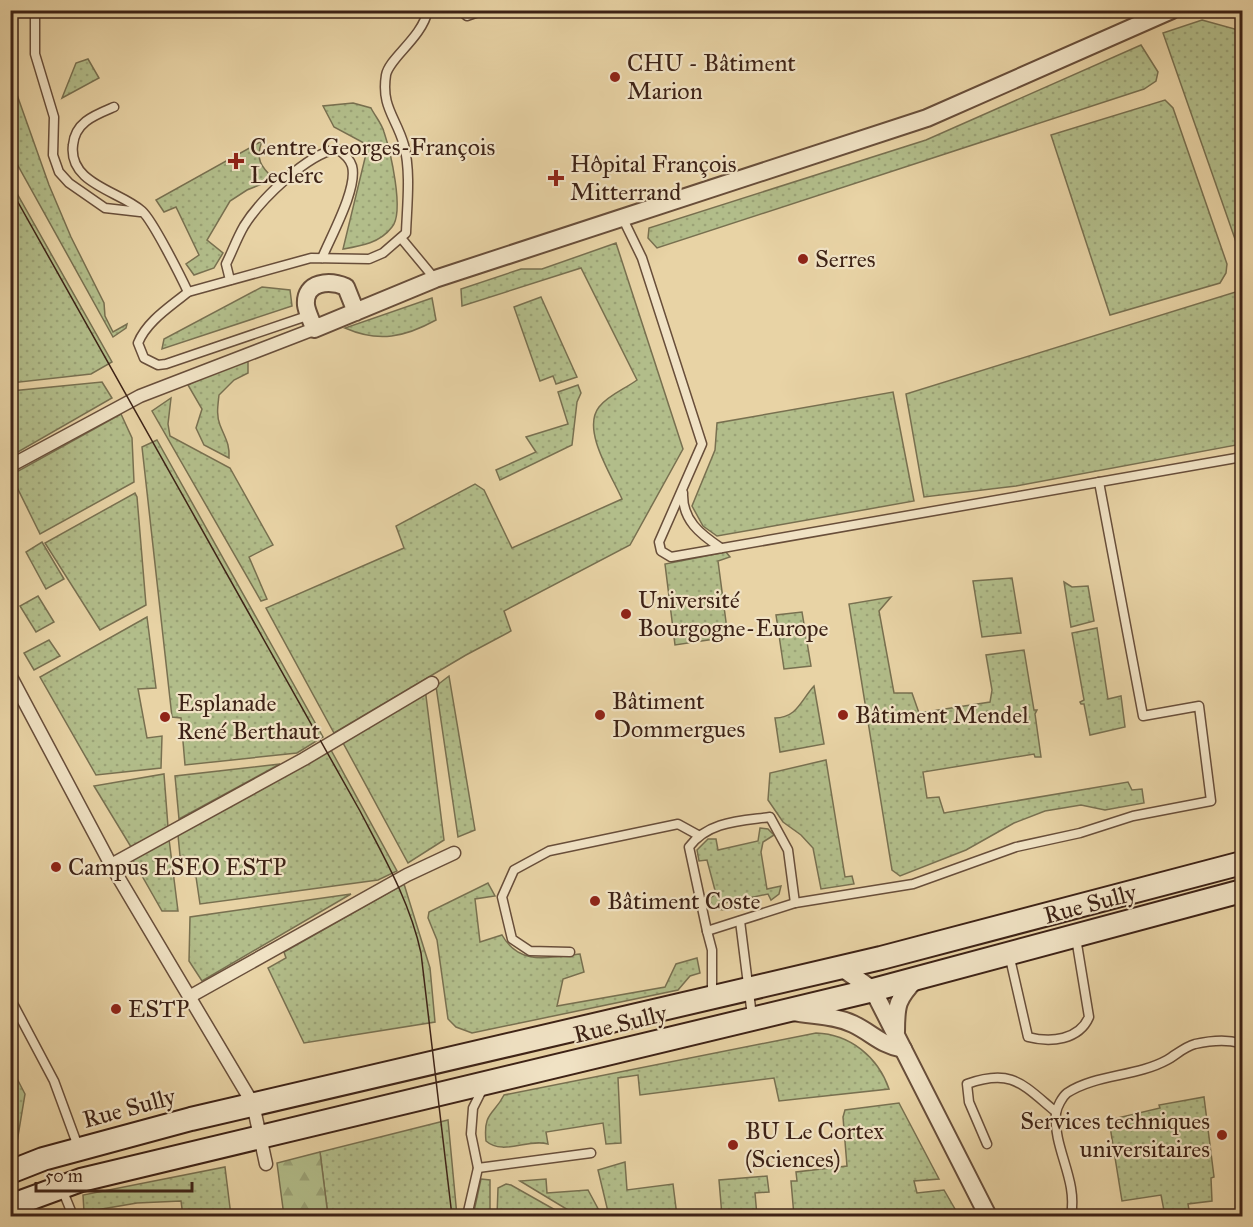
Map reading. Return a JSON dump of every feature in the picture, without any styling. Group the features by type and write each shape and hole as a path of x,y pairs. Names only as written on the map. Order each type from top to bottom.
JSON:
{"main road":[{"name":"Rue Sully","path":"10,1173 43,1159 253,1104 842,968 1242,863"},
{"name":"Rue Sully","path":"10,1206 60,1185 789,1011 1242,891"}],"street":[{"path":"10,466 117,407 312,322 356,312 435,279 927,118 1163,12"},
{"path":"312,322 306,304 310,291 320,283 334,282 346,287 356,312"},
{"path":"10,675 111,865 253,1104 266,1164"},
{"path":"111,865 304,759 432,683"},
{"path":"189,997 407,875 454,852"},
{"path":"842,968 873,990 988,1216"},
{"path":"899,1042 896,1006 915,979"},
{"path":"789,1011 835,1017 861,1028 885,1046 899,1042"}],"lane":[{"path":"35,10 35,54 54,117 53,155 59,172 69,183 105,208 143,212"},
{"path":"312,322 166,364 149,362 139,351 141,335 155,319 188,292 311,258 369,259 382,253 406,233 408,199 404,146 384,97 386,71 421,31 428,10"},
{"path":"460,10 467,16 484,10"},
{"path":"114,107 86,119 74,135 72,151 78,170 143,212 188,292"},
{"path":"230,280 226,264 244,226 254,212 309,161 337,149 352,164 353,174 350,192 322,258"},
{"path":"623,219 642,258 702,444 659,542 661,552 671,557 1242,457"},
{"path":"400,238 435,279"},
{"path":"708,931 795,903 913,884 1016,847 1080,833 1133,816 1211,801 1199,706 1143,716 1099,482"},
{"path":"683,488 684,511 692,524 702,535 721,548"},
{"path":"712,998 712,950 689,847 698,835 721,825 770,817 788,850 795,903"},
{"path":"570,952 530,951 512,939 502,897 514,870 549,851 678,824 698,835"},
{"path":"740,921 752,1020"},
{"path":"1009,954 1028,1037 1038,1040 1074,1036 1084,1027 1089,1017 1075,936"},
{"path":"10,999 54,1081 79,1149"},
{"path":"1071,1216 1074,1191 1058,1138 1056,1112 1064,1095 1080,1086 1139,1072 1194,1044 1230,1040 1240,1043 1242,1047"},
{"path":"987,1144 969,1102 967,1084 984,1078 1004,1076 1028,1089 1056,1112"},
{"path":"467,1216 478,1168 471,1134 474,1108 484,1085"},
{"path":"478,1168 591,1153"},
{"path":"60,1185 73,1216"}],"green space":[{"path":"1202,20 1242,31 1242,259 1163,33"},
{"path":"1141,45 1158,72 1156,81 1144,89 657,248 648,238 649,228 926,140"},
{"path":"88,59 99,78 62,98 76,63"},
{"path":"10,75 49,185 71,237 104,303 105,316 113,332 127,324 126,328 113,337 11,153"},
{"path":"1165,100 1173,108 1227,264 1226,273 1220,283 1110,315 1051,135"},
{"path":"353,103 371,108 383,129 393,166 397,208 396,219 392,227 382,237 363,245 343,249 366,154 364,143 334,127 323,106"},
{"path":"262,141 259,153 260,162 274,179 247,190 230,201 207,240 223,253 214,268 194,275 186,264 199,255 176,207 164,212 156,200"},
{"path":"10,181 112,362 91,374 11,383"},
{"path":"616,243 683,449 630,545 504,611 511,631 334,733 266,608 404,548 396,526 475,484 484,490 512,548 622,499 600,453 594,428 594,417 599,407 607,399 637,380 581,268 462,306 461,289 521,269 542,269"},
{"path":"262,287 290,290 292,306 162,349 164,339"},
{"path":"1242,290 1242,444 1016,486 924,497 906,394"},
{"path":"541,297 577,377 556,384 553,376 540,381 514,307"},
{"path":"432,298 436,320 413,331 381,337 357,333 345,328"},
{"path":"240,359 248,360 248,373 234,380 219,395 218,418 228,445 229,458 204,445 196,428 202,409 188,385"},
{"path":"102,382 112,398 11,456 11,391"},
{"path":"578,385 581,393 577,402 572,445 500,480 496,470 536,452 526,437 568,424 558,392"},
{"path":"893,392 914,501 717,536 703,526 692,506 715,450 717,423"},
{"path":"171,398 168,424 170,436 230,468 273,545 249,557 267,599 261,601 152,411"},
{"path":"121,414 132,438 134,482 40,534 11,475"},
{"path":"157,440 323,737 297,753 185,765 181,718 172,717 142,447"},
{"path":"135,493 146,605 100,630 45,543"},
{"path":"42,542 64,579 46,589 26,552"},
{"path":"726,552 730,557 718,561 728,637 675,645 665,564"},
{"path":"1012,578 1021,633 982,637 973,581"},
{"path":"1064,582 1072,587 1088,586 1094,621 1071,627"},
{"path":"38,596 54,622 36,632 20,606"},
{"path":"891,597 879,611 894,693 912,693 919,713 990,702 992,690 986,655 1024,650 1034,710 1037,710 1035,714 1041,757 1035,757 1034,754 923,772 927,798 939,797 944,813 1128,782 1132,790 1142,789 1144,803 1105,810 1081,805 1045,811 1014,823 966,850 900,876 892,870 849,604"},
{"path":"802,612 811,666 784,669 776,615"},
{"path":"147,617 156,688 138,689 147,738 162,736 161,768 96,775 40,677"},
{"path":"1097,628 1108,699 1121,696 1125,727 1090,735 1084,704 1080,702 1084,700 1072,633"},
{"path":"49,640 60,656 34,670 24,653"},
{"path":"449,676 475,830 458,837 436,686"},
{"path":"814,686 824,744 780,752 775,718 794,712"},
{"path":"425,688 444,840 408,863 342,741"},
{"path":"331,750 397,871 378,880 200,904 196,877 189,874 189,858 180,856 178,835"},
{"path":"826,760 845,877 852,876 854,884 821,889 813,848 801,835 783,822 768,800 770,773"},
{"path":"280,764 179,819 175,776"},
{"path":"164,774 168,827 131,847 94,786"},
{"path":"760,828 768,829 774,835 763,842 761,852 767,889 781,886 779,894 771,900 768,894 725,903 725,910 714,909 706,901 716,894 707,860 699,861 697,850 708,839 716,839 718,850 758,841"},
{"path":"169,839 178,911 162,911 133,860"},
{"path":"488,883 495,896 475,899 480,942 502,935 509,945 527,956 547,958 580,954 584,972 563,979 557,1006 665,987 676,964 697,958 700,973 690,976 678,990 472,1033 456,1027 448,1019 437,940 428,918 429,912"},
{"path":"404,884 430,968 435,1022 304,1043 268,968 286,958 284,952"},
{"path":"351,894 202,981 189,961 190,917"},
{"path":"816,1033 840,1038 861,1049 878,1067 889,1089 779,1101 774,1078 640,1095 638,1075 618,1078 621,1143 606,1144 603,1123 546,1132 548,1144 532,1143 500,1147 486,1141 486,1124 504,1095"},
{"path":"11,1067 25,1094 16,1148 11,1149"},
{"path":"1204,1097 1214,1177 1211,1178 1212,1201 1188,1204 1189,1210 1180,1212 1181,1216 1165,1216 1161,1195 1122,1201 1109,1120 1160,1108 1159,1105"},
{"path":"899,1103 939,1179 914,1181 917,1193 944,1190 959,1216 794,1216 791,1181 797,1181 796,1172 847,1166 843,1117 845,1110"},
{"path":"448,1120 457,1216 328,1216 320,1152"},
{"path":"320,1152 328,1216 284,1216 277,1163"},
{"path":"625,1162 627,1190 673,1184 677,1216 609,1216 598,1170"},
{"path":"225,1167 231,1216 183,1216 181,1201 137,1203 84,1212 83,1195"},
{"path":"767,1176 769,1192 755,1193 757,1216 722,1216 719,1180"},
{"path":"481,1179 490,1180 490,1216 473,1216"},
{"path":"546,1179 547,1193 588,1190 602,1216 578,1216 520,1181"},
{"path":"506,1184 566,1216 497,1216 498,1188"}],"tram line":[{"path":"10,188 360,811 403,898 421,953 452,1216"}],"place":[{"name":"CHU - Bâtiment Marion","path":"615,77"},
{"name":"Centre Georges-François Leclerc","path":"236,161"},
{"name":"Hôpital François Mitterrand","path":"556,178"},
{"name":"Serres","path":"803,259"},
{"name":"Université Bourgogne-Europe","path":"626,614"},
{"name":"Bâtiment Dommergues","path":"600,715"},
{"name":"Bâtiment Mendel","path":"843,715"},
{"name":"Esplanade René Berthaut","path":"165,717"},
{"name":"Campus ESEO ESTP","path":"56,867"},
{"name":"Bâtiment Coste","path":"595,901"},
{"name":"ESTP","path":"116,1009"},
{"name":"Services techniques universitaires","path":"1222,1135"},
{"name":"BU Le Cortex (Sciences)","path":"733,1145"}]}
